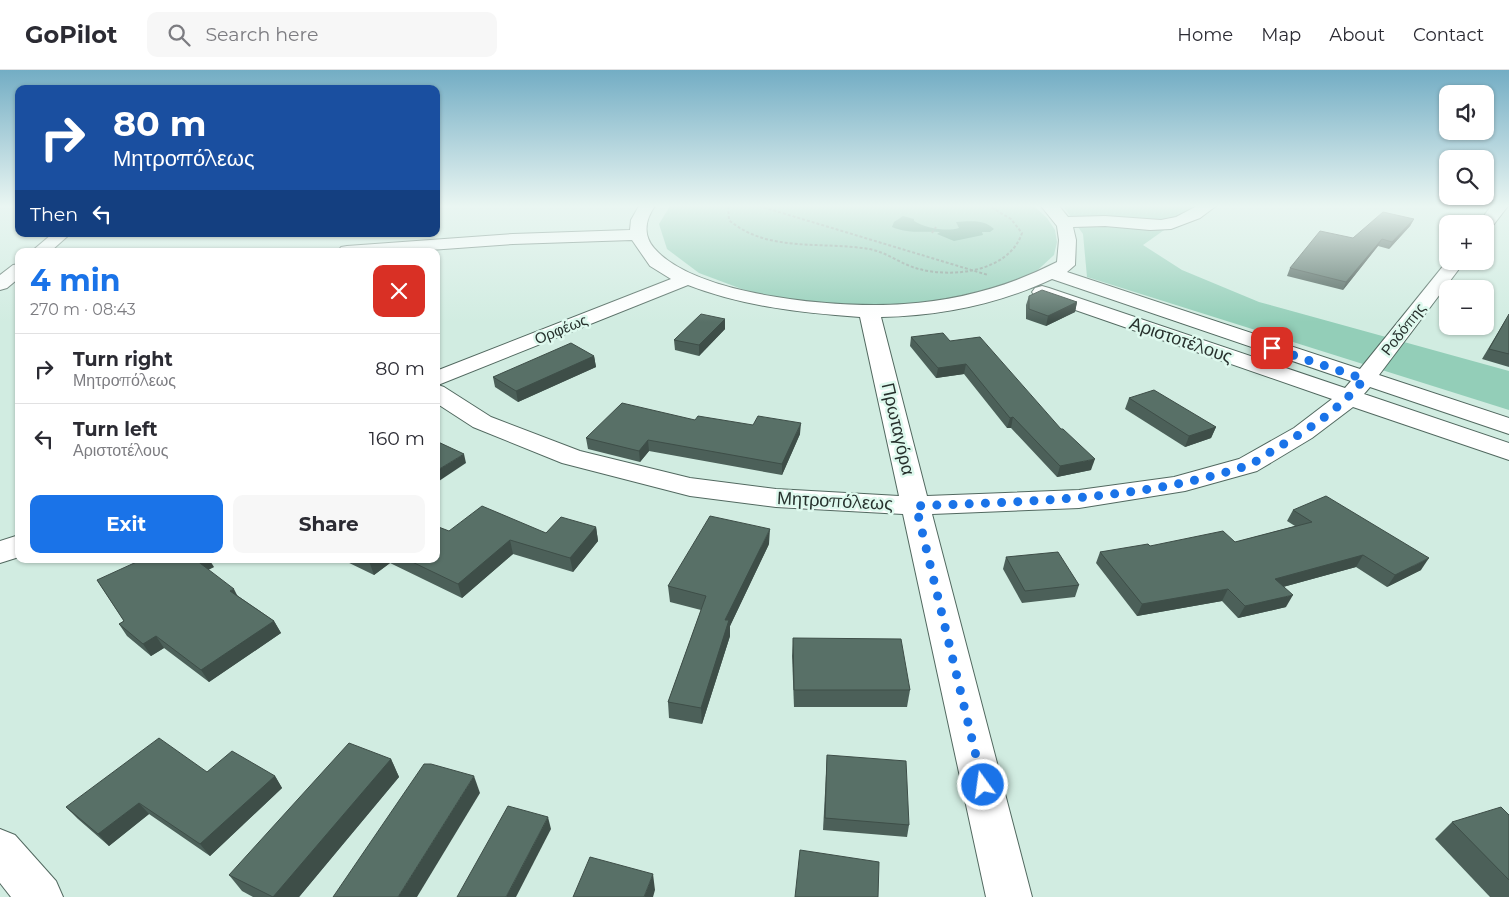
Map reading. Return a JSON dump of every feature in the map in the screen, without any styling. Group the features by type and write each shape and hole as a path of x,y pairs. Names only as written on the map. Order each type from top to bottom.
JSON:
{"street":[{"path":"362,248 379,245"},
{"path":"643,245 646,251 664,268 687,279 746,297 802,305 869,311 927,308 954,304 1024,286 1066,265 1067,245"},
{"name":"Ροδόπης","path":"1356,388 1449,270"},
{"path":"5,282 15,273"},
{"name":"Αριστοτέλους","path":"1052,273 1356,388 1509,452"},
{"name":"Ορφέως","path":"440,377 687,279"},
{"name":"Αριστοτέλους","path":"1024,286 1356,388 1509,426"},
{"name":"Πρωταγόρα","path":"869,311 1009,897"},
{"name":"Μητροπόλεως","path":"440,395 482,422 571,458 690,487 776,498 916,506 1079,499 1175,485 1248,465 1303,433 1356,388"},
{"path":"0,552 15,546"},
{"path":"0,850 40,897"}],"path":[{"path":"820,245 870,249 926,272 954,275 1001,259 1018,245"},
{"path":"887,245 972,270"}],"shaded area":[{"path":"666,245 1056,245 1054,255 1028,279 977,297 906,307 827,306 755,294 699,273 667,249"},
{"path":"1084,245 1144,245 1182,270 1259,302 1509,371 1509,410 1087,277"}],"building":[{"path":"1309,245 1377,245 1346,282 1290,268"},
{"path":"1042,290 1077,302 1048,316 1029,309 1029,296"},
{"path":"701,314 725,319 699,345 674,340"},
{"path":"1509,314 1509,354 1489,349"},
{"path":"943,333 950,341 980,337 1061,429 1095,459 1060,466 1013,417 1010,418 966,364 938,368 911,337"},
{"path":"571,343 594,356 516,391 493,377"},
{"path":"1154,390 1216,427 1189,436 1129,398"},
{"path":"622,403 695,420 698,416 753,425 758,416 801,423 782,464 648,440 639,451 586,438"},
{"path":"440,443 464,454 440,469"},
{"path":"1326,496 1429,558 1395,575 1363,555 1275,579 1293,595 1245,606 1228,589 1142,604 1100,552 1148,544 1150,546 1223,531 1235,542 1312,522 1293,510"},
{"path":"482,506 546,533 561,517 596,527 570,558 510,540 458,584 414,563 440,563 440,528 449,531"},
{"path":"710,516 770,529 725,620 729,620 701,708 668,702 706,596 668,586"},
{"path":"1058,552 1079,585 1025,591 1006,557"},
{"path":"134,563 200,563 234,589 230,591 274,621 201,670 156,636 143,644 119,624 124,621 97,580"},
{"path":"793,638 901,639 910,690 794,690"},
{"path":"159,738 207,772 232,751 275,776 200,844 139,803 98,834 66,807"},
{"path":"349,743 391,759 273,897 229,875"},
{"path":"827,755 906,761 909,825 825,818"},
{"path":"424,764 431,764 474,776 398,897 333,897"},
{"path":"508,806 548,817 506,897 457,897"},
{"path":"1501,807 1509,815 1509,880 1452,822"},
{"path":"800,850 879,862 878,897 795,897"},
{"path":"590,857 653,874 644,897 573,897"}],"route":[{"path":"983,785 916,506 1079,499 1175,485 1248,465 1303,433 1349,398 1364,379 1272,348"}]}
